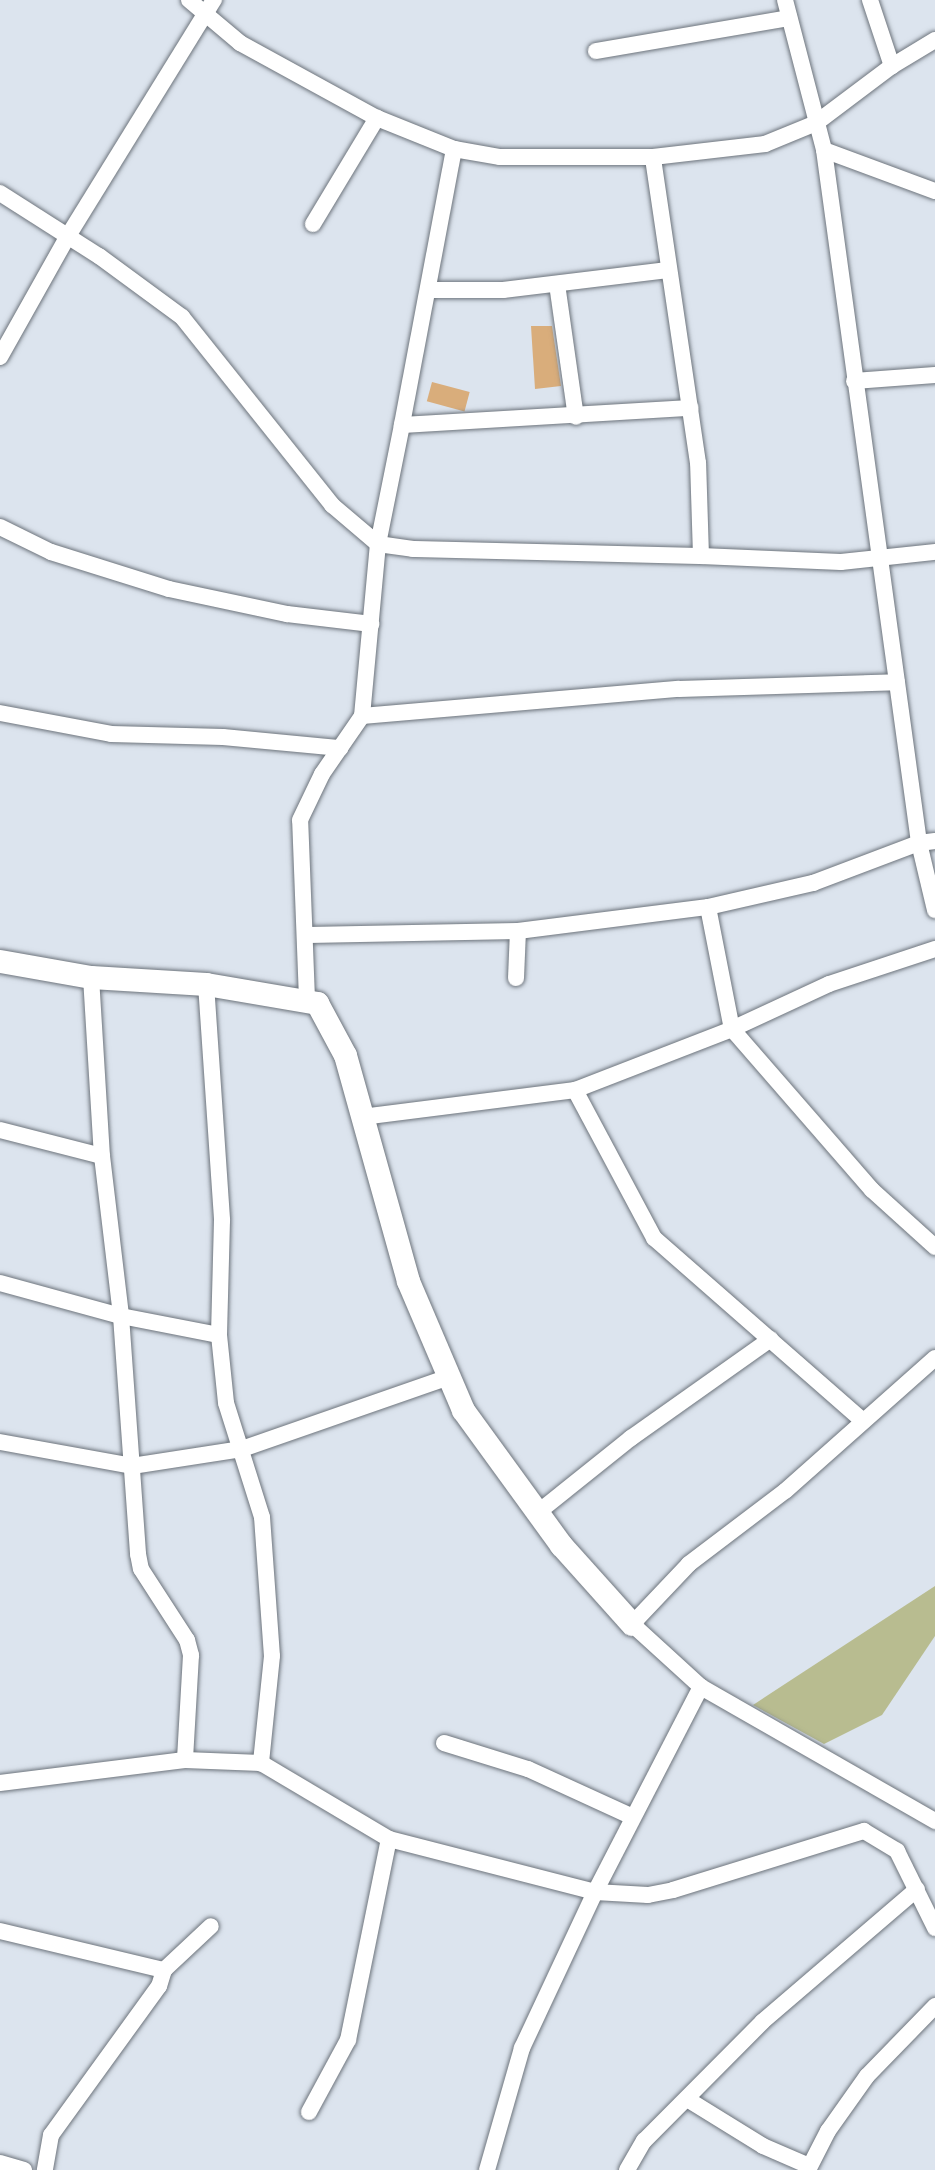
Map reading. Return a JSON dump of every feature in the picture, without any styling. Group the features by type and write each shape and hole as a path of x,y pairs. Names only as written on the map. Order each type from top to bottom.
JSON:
{"main road":[{"path":"0,961 91,977 206,984 307,999 317,1003 345,1055 408,1281 463,1409 536,1514 632,1624"}],"street":[{"path":"189,0 203,15 297,77 377,118 454,149 500,157 653,157 765,144 816,123 892,66 935,40"},
{"path":"0,357 68,236 214,0"},
{"path":"785,0 824,150 854,381 883,559 897,682 927,842 935,911"},
{"path":"870,0 892,66"},
{"path":"596,51 789,18"},
{"path":"313,223 377,118"},
{"path":"307,999 308,935 300,820 305,803 362,716 378,544 430,290 454,149"},
{"path":"824,150 935,191"},
{"path":"653,157 701,495 701,555"},
{"path":"0,193 68,236 182,317 332,505 378,544 413,549 701,555 841,562 935,552"},
{"path":"430,290 557,284 668,270"},
{"path":"557,284 576,417"},
{"path":"854,381 935,375"},
{"path":"402,425 576,417 690,408"},
{"path":"0,527 51,552 169,589 287,614 371,624"},
{"path":"362,716 679,689 897,682"},
{"path":"0,713 111,734 223,737 340,747"},
{"path":"308,935 518,931 708,906 813,883 927,842"},
{"path":"708,906 732,1029 872,1190 919,1238 935,1247"},
{"path":"516,978 518,931"},
{"path":"362,1117 575,1090 732,1029 829,984 935,949"},
{"path":"91,977 102,1156 121,1316 141,1569 187,1640 191,1656 185,1760"},
{"path":"206,984 222,1220 219,1335 226,1403 262,1517 272,1656 261,1763"},
{"path":"575,1090 654,1238 863,1421"},
{"path":"0,1130 102,1156"},
{"path":"0,1283 121,1316 219,1335"},
{"path":"536,1514 631,1437 771,1339"},
{"path":"935,1358 785,1490 689,1564 632,1624 701,1687 935,1821"},
{"path":"0,1442 132,1466 242,1449 449,1377"},
{"path":"487,2170 522,2048 595,1892 701,1687"},
{"path":"444,1743 528,1769 633,1817"},
{"path":"0,1783 185,1760 261,1763 389,1839 595,1892 648,1895 673,1890 864,1831 897,1851 935,1928"},
{"path":"309,2112 348,2040 389,1839"},
{"path":"627,2170 644,2141 762,2022 917,1889"},
{"path":"45,2170 51,2135 159,1986 164,1970 211,1926"},
{"path":"0,1931 164,1970"},
{"path":"687,2099 763,2146 809,2168 867,2076 935,2006"},
{"path":"0,2163 24,2170"}],"green space":[{"path":"935,1586 935,1636 882,1715 824,1744 753,1705"}],"building":[{"path":"531,326 552,326 561,386 535,389"},
{"path":"432,382 470,392 464,411 427,401"}]}
